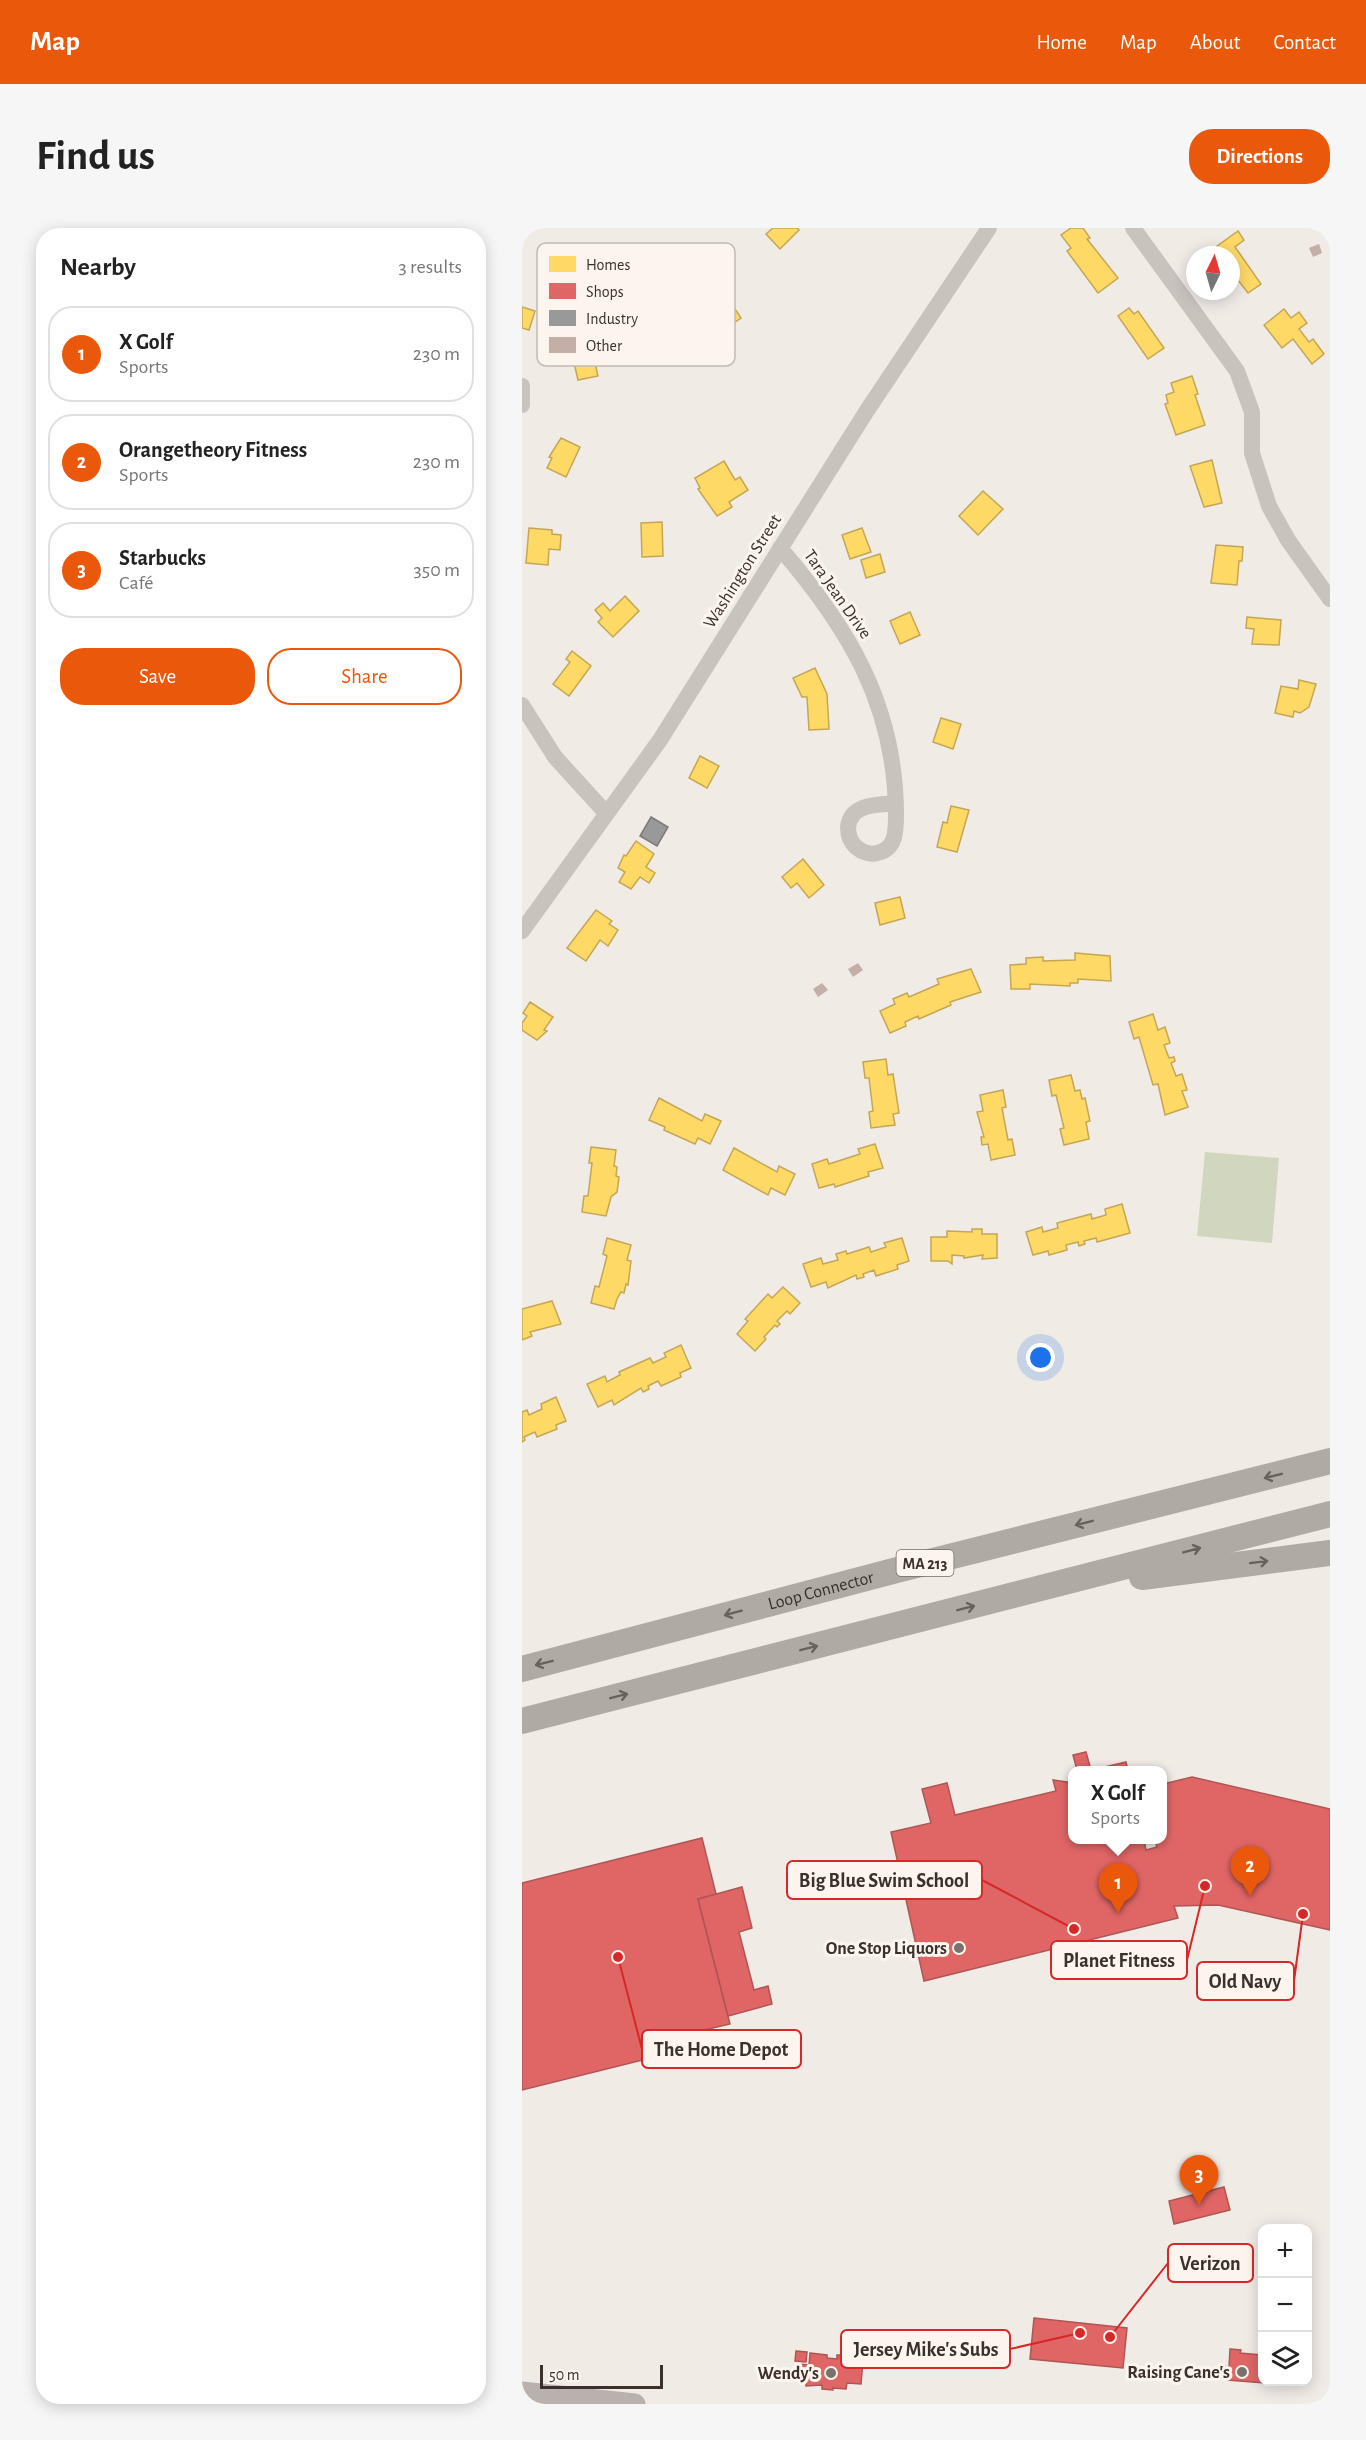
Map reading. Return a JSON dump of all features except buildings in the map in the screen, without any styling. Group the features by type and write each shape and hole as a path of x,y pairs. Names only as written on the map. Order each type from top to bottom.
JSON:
{"highway":[{"name":"Loop Connector","path":"522,1669 897,1570 1330,1461"},
{"path":"522,1720 1330,1514"},
{"path":"1034,1591 1330,1553"}],"main road":[{"path":"522,2392 635,2404"}],"street":[{"name":"Washington Street","path":"522,931 660,740 866,412 989,228"},
{"path":"1133,228 1237,371 1252,412 1252,453 1269,506 1288,540 1329,597"},
{"path":"522,386 522,405"},
{"name":"Tara Jean Drive","path":"780,548 829,609 854,648 874,691 889,737 896,803"},
{"path":"522,705 555,757 606,813"}],"green space":[{"path":"1205,1152 1279,1158 1272,1243 1197,1236"}],"place":[{"name":"Planet Fitness","path":"1205,1886"},
{"name":"Orangetheory Fitness","path":"1250,1896"},
{"name":"X Golf","path":"1118,1913"},
{"name":"Old Navy","path":"1303,1914"},
{"name":"Big Blue Swim School","path":"1074,1929"},
{"name":"One Stop Liquors","path":"959,1948"},
{"name":"The Home Depot","path":"618,1957"},
{"name":"Starbucks","path":"1199,2205"},
{"name":"Jersey Mike's Subs","path":"1080,2333"},
{"name":"Verizon","path":"1110,2337"},
{"name":"Raising Cane's","path":"1242,2372"},
{"name":"Wendy's","path":"831,2373"}]}
